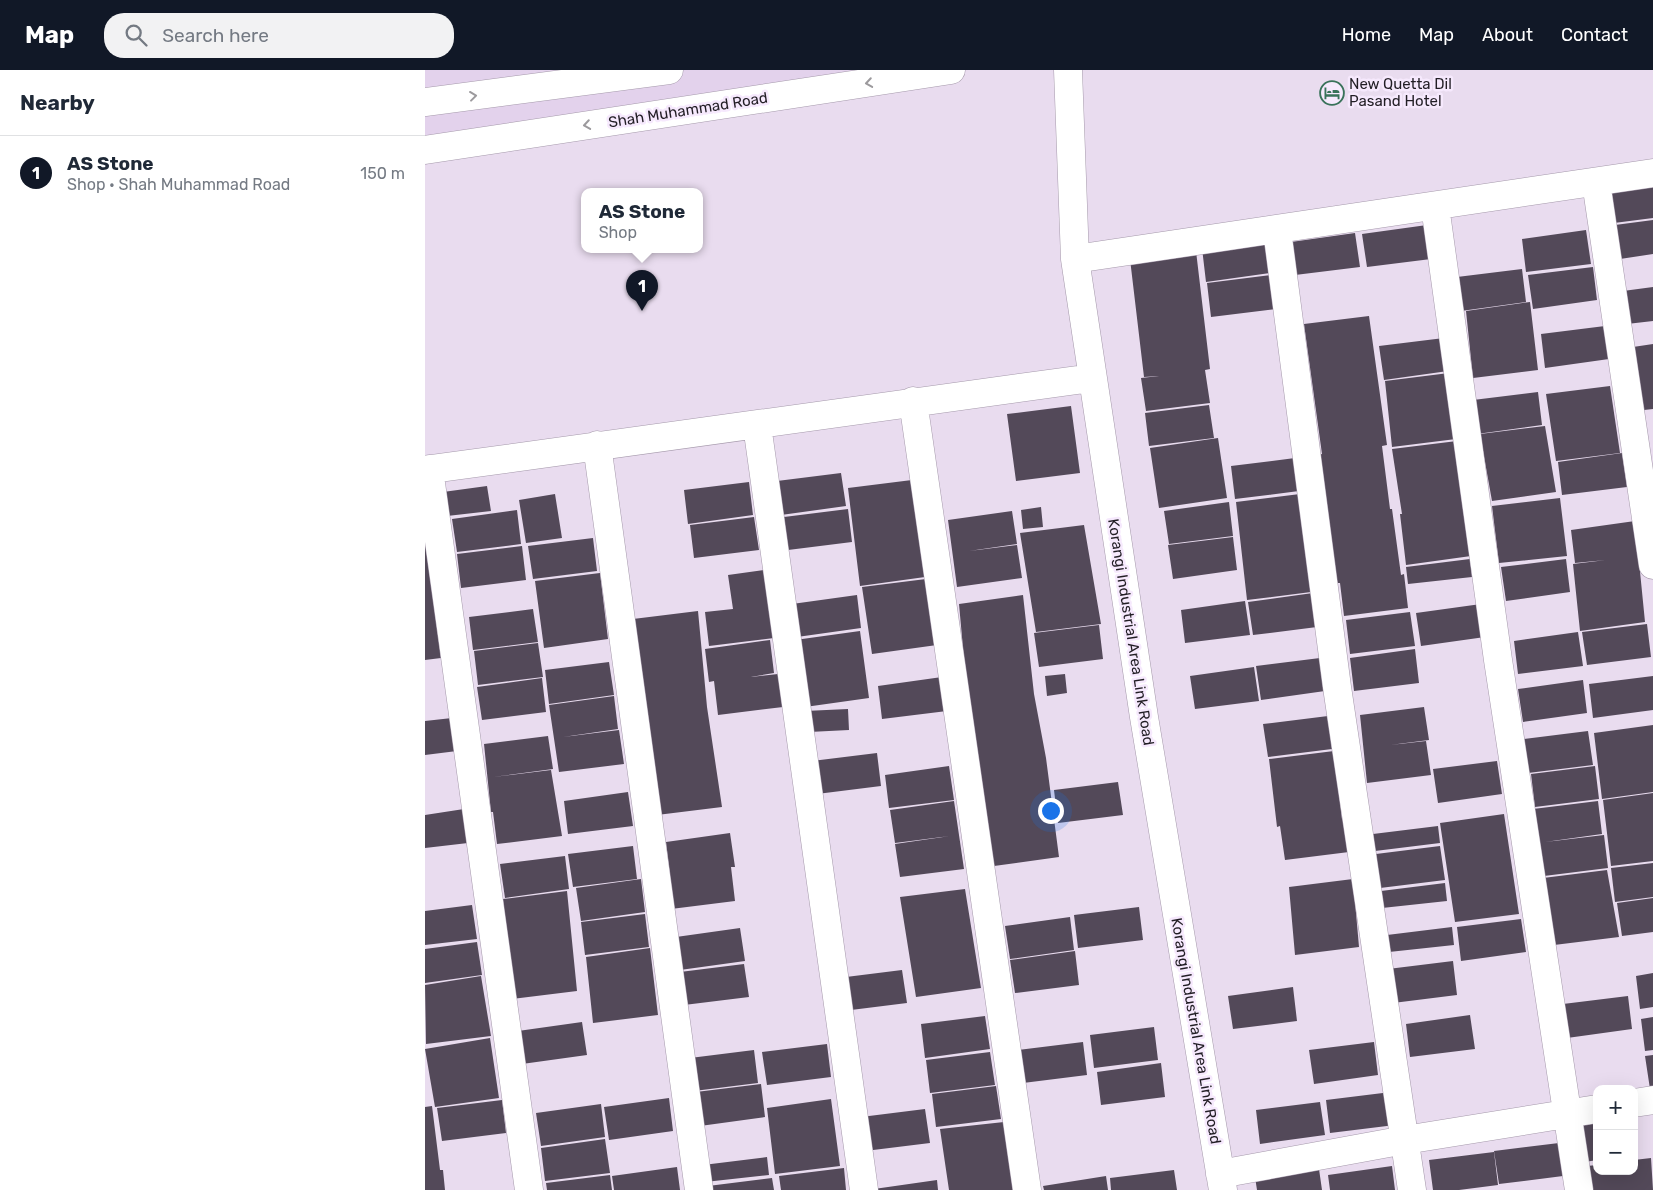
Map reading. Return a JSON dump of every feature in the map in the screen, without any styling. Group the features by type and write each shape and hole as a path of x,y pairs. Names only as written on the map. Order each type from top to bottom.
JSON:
{"street":[{"path":"425,102 669,70"},
{"name":"Shah Muhammad Road","path":"425,150 951,70"},
{"name":"Korangi Industrial Area Link Road","path":"1067,70 1075,259 1144,717 1221,1182"},
{"path":"1075,259 1653,173"},
{"path":"1596,182 1653,565"},
{"path":"1435,206 1498,660 1579,1190"},
{"path":"1277,230 1336,677 1412,1190"},
{"path":"529,1190 427,470 597,445 757,425 913,401 1092,378"},
{"path":"913,401 1027,1190"},
{"path":"757,425 864,1190"},
{"path":"597,445 699,1190"},
{"path":"1638,1102 1653,1100"},
{"path":"1221,1182 1405,1140 1593,1109"}],"shaded area":[{"path":"425,70 868,70 425,137"}],"building":[{"path":"1653,184 1653,218 1614,223 1609,190"},
{"path":"1653,220 1653,254 1620,259 1615,225"},
{"path":"1427,225 1431,259 1367,267 1362,234"},
{"path":"1586,230 1591,264 1526,272 1522,239"},
{"path":"1355,233 1360,267 1295,275 1291,242"},
{"path":"1266,240 1270,273 1206,282 1202,248"},
{"path":"1196,251 1210,369 1205,370 1210,403 1146,411 1141,378 1159,376 1144,377 1130,259"},
{"path":"1593,267 1597,300 1533,309 1528,275"},
{"path":"1522,269 1526,302 1461,311 1457,277"},
{"path":"1271,275 1276,309 1211,317 1207,283"},
{"path":"1653,287 1653,321 1627,324 1623,291"},
{"path":"1530,302 1538,370 1473,378 1466,311"},
{"path":"1369,316 1387,445 1382,446 1390,509 1392,509 1401,575 1404,574 1408,608 1344,616 1340,583 1336,583 1318,455 1322,454 1304,324"},
{"path":"1605,326 1609,359 1545,368 1541,334"},
{"path":"1444,338 1448,371 1384,380 1379,346"},
{"path":"1653,344 1653,409 1644,410 1633,347"},
{"path":"1449,373 1456,439 1392,447 1385,381"},
{"path":"1610,386 1620,453 1556,461 1546,394"},
{"path":"1538,392 1542,425 1477,434 1473,400"},
{"path":"1209,405 1214,438 1149,446 1145,413"},
{"path":"1071,406 1080,473 1016,481 1007,414"},
{"path":"1545,426 1556,492 1492,501 1480,434"},
{"path":"1218,438 1227,498 1159,508 1150,448"},
{"path":"1457,441 1471,556 1406,565 1400,514 1402,514 1392,449"},
{"path":"1622,453 1627,487 1562,495 1558,462"},
{"path":"1295,458 1299,491 1235,499 1231,466"},
{"path":"841,473 846,506 781,515 777,481"},
{"path":"912,480 925,577 860,586 848,488"},
{"path":"749,482 753,515 688,524 684,490"},
{"path":"487,486 491,511 447,516 443,492"},
{"path":"555,494 562,538 526,543 519,500"},
{"path":"1300,494 1311,592 1247,600 1236,502"},
{"path":"1560,498 1567,556 1499,563 1492,506"},
{"path":"1229,502 1233,536 1169,544 1164,511"},
{"path":"1041,507 1043,527 1023,529 1021,510"},
{"path":"848,509 852,542 788,550 784,517"},
{"path":"517,510 521,544 457,552 452,519"},
{"path":"1012,511 1017,544 969,551 1017,545 1022,578 957,587 948,520"},
{"path":"754,517 759,550 694,558 690,525"},
{"path":"1635,521 1645,622 1580,631 1573,564 1606,560 1575,563 1571,530"},
{"path":"1084,525 1101,624 1036,632 1020,533"},
{"path":"425,536 441,658 425,660"},
{"path":"1233,537 1237,570 1173,579 1168,545"},
{"path":"593,538 597,571 533,579 528,546"},
{"path":"522,546 526,580 461,588 457,554"},
{"path":"1470,559 1472,577 1408,584 1406,567"},
{"path":"1566,559 1570,592 1506,601 1501,567"},
{"path":"764,570 774,638 709,646 705,612 733,609 728,575"},
{"path":"600,573 608,639 544,648 535,581"},
{"path":"926,579 937,645 872,654 862,587"},
{"path":"1313,593 1317,627 1253,635 1248,602"},
{"path":"857,595 861,628 797,637 792,604"},
{"path":"1023,595 1034,694 1046,758 1059,857 994,866 965,670 959,604"},
{"path":"1245,601 1250,635 1185,643 1181,610"},
{"path":"1481,604 1485,637 1421,646 1416,613"},
{"path":"533,609 538,642 473,650 469,617"},
{"path":"698,611 707,707 722,807 657,815 633,619"},
{"path":"1410,612 1415,646 1350,654 1346,620"},
{"path":"1647,624 1651,657 1587,665 1582,632"},
{"path":"1099,625 1103,659 1039,667 1034,633"},
{"path":"860,631 869,698 805,707 795,640"},
{"path":"1578,632 1583,666 1518,674 1514,641"},
{"path":"770,640 774,673 751,677 778,674 783,707 718,715 714,681 709,682 705,649"},
{"path":"538,643 543,677 478,685 474,651"},
{"path":"1415,649 1419,683 1354,691 1350,658"},
{"path":"1320,658 1325,691 1261,700 1256,666"},
{"path":"609,662 614,695 549,704 545,670"},
{"path":"1254,667 1259,701 1195,709 1190,676"},
{"path":"1065,674 1067,693 1047,696 1045,676"},
{"path":"1653,676 1653,710 1593,718 1589,684"},
{"path":"942,677 947,711 882,719 878,686"},
{"path":"542,678 546,712 482,720 477,687"},
{"path":"1583,680 1587,713 1523,722 1518,689"},
{"path":"614,696 618,729 563,737 619,730 624,764 559,772 549,705"},
{"path":"1424,707 1429,740 1390,745 1426,741 1431,775 1367,783 1360,715"},
{"path":"848,709 849,730 809,732 805,711"},
{"path":"1328,716 1332,749 1268,757 1263,724"},
{"path":"452,718 457,751 425,755 425,721"},
{"path":"1653,725 1653,792 1602,799 1594,733"},
{"path":"1588,731 1593,765 1528,773 1524,739"},
{"path":"548,736 553,769 493,777 551,770 562,836 497,844 493,812 491,812 484,744"},
{"path":"1334,751 1342,819 1345,818 1349,852 1285,860 1280,826 1277,827 1269,759"},
{"path":"877,753 881,786 817,794 812,761"},
{"path":"1497,761 1502,794 1438,803 1433,769"},
{"path":"949,766 954,800 889,808 885,775"},
{"path":"1595,766 1599,799 1535,807 1531,774"},
{"path":"1118,782 1123,815 1058,823 1054,790"},
{"path":"628,792 633,826 568,834 564,801"},
{"path":"1653,793 1653,861 1611,866 1603,800"},
{"path":"954,801 964,869 900,877 895,844 950,836 895,843 890,810"},
{"path":"1598,801 1602,834 1545,842 1604,835 1608,868 1544,876 1533,809"},
{"path":"464,809 468,843 425,848 425,815"},
{"path":"1504,814 1519,914 1455,922 1440,823"},
{"path":"1438,826 1440,843 1375,851 1373,834"},
{"path":"730,833 735,867 731,867 735,901 671,909 666,875 670,875 666,842"},
{"path":"633,846 637,879 573,887 568,854"},
{"path":"1440,846 1445,880 1380,888 1376,854"},
{"path":"565,856 569,889 505,898 500,864"},
{"path":"1653,863 1653,897 1615,902 1611,868"},
{"path":"1607,870 1619,937 1554,945 1543,878"},
{"path":"641,879 645,912 581,921 576,888"},
{"path":"1353,879 1359,947 1295,955 1289,887"},
{"path":"1445,883 1447,901 1382,908 1381,891"},
{"path":"965,889 981,988 916,997 900,897"},
{"path":"567,891 577,991 512,999 503,899"},
{"path":"1653,898 1653,932 1622,936 1617,903"},
{"path":"472,905 477,939 425,945 425,911"},
{"path":"1139,907 1143,940 1078,948 1074,915"},
{"path":"645,914 649,947 585,955 581,922"},
{"path":"1070,917 1074,950 1010,959 1005,926"},
{"path":"1521,919 1526,952 1461,961 1457,927"},
{"path":"1452,927 1454,945 1389,952 1387,935"},
{"path":"740,928 745,961 680,970 676,937"},
{"path":"477,942 482,975 425,983 425,949"},
{"path":"650,948 658,1015 593,1023 586,957"},
{"path":"1075,951 1079,985 1015,993 1010,960"},
{"path":"1453,961 1457,995 1393,1003 1388,969"},
{"path":"744,964 749,997 684,1005 680,972"},
{"path":"902,970 907,1003 843,1011 838,978"},
{"path":"1653,973 1653,1007 1640,1009 1636,976"},
{"path":"481,976 491,1036 426,1044 425,985"},
{"path":"1293,987 1297,1021 1233,1029 1228,996"},
{"path":"1628,996 1632,1029 1567,1038 1563,1004"},
{"path":"1470,1015 1475,1049 1410,1057 1406,1024"},
{"path":"985,1016 990,1049 925,1058 921,1024"},
{"path":"1653,1017 1653,1050 1645,1051 1641,1019"},
{"path":"582,1022 587,1055 522,1064 518,1031"},
{"path":"1154,1027 1158,1060 1094,1068 1090,1035"},
{"path":"490,1038 499,1098 435,1107 425,1049"},
{"path":"1083,1042 1087,1075 1023,1083 1018,1050"},
{"path":"1374,1042 1378,1075 1314,1084 1309,1050"},
{"path":"827,1044 831,1077 767,1085 762,1052"},
{"path":"754,1050 758,1083 694,1091 690,1058"},
{"path":"990,1052 995,1085 930,1093 926,1060"},
{"path":"1653,1055 1653,1089 1650,1089 1645,1056"},
{"path":"1161,1063 1165,1097 1101,1105 1097,1072"},
{"path":"761,1084 765,1117 700,1126 696,1092"},
{"path":"996,1086 1001,1119 936,1127 932,1094"},
{"path":"1391,1092 1395,1125 1330,1133 1326,1100"},
{"path":"669,1098 673,1131 609,1140 604,1107"},
{"path":"831,1099 840,1166 775,1174 767,1108"},
{"path":"502,1100 506,1133 442,1141 437,1108"},
{"path":"1320,1102 1325,1135 1260,1144 1256,1110"},
{"path":"601,1104 605,1137 541,1146 536,1113"},
{"path":"432,1106 440,1170 443,1170 445,1190 425,1190 425,1107"},
{"path":"925,1109 930,1143 865,1151 861,1117"},
{"path":"1004,1122 1015,1190 949,1190 940,1129"},
{"path":"1593,1124 1593,1161 1585,1162 1578,1126"},
{"path":"605,1139 610,1173 545,1181 541,1148"},
{"path":"1559,1143 1563,1176 1499,1184 1494,1151"},
{"path":"1494,1152 1498,1185 1459,1190 1433,1190 1429,1160"},
{"path":"767,1157 769,1175 705,1182 703,1165"},
{"path":"1651,1158 1653,1190 1590,1190 1587,1166 1593,1165 1593,1175 1638,1175 1638,1160"},
{"path":"1392,1166 1395,1190 1330,1190 1328,1175"},
{"path":"677,1167 680,1190 614,1190 612,1176"},
{"path":"844,1168 846,1190 781,1190 779,1176"},
{"path":"1319,1169 1322,1190 1257,1190 1255,1177"},
{"path":"1174,1170 1177,1190 1111,1190 1110,1178"},
{"path":"610,1175 612,1190 547,1190 546,1183"},
{"path":"1106,1176 1108,1190 1044,1190 1043,1186"},
{"path":"772,1178 774,1190 708,1190 708,1186"},
{"path":"937,1180 938,1190 874,1190 874,1189"}],"place":[{"name":"New Quetta Dil Pasand Hotel","path":"1332,93"},
{"name":"AS Stone","path":"642,311"}]}
